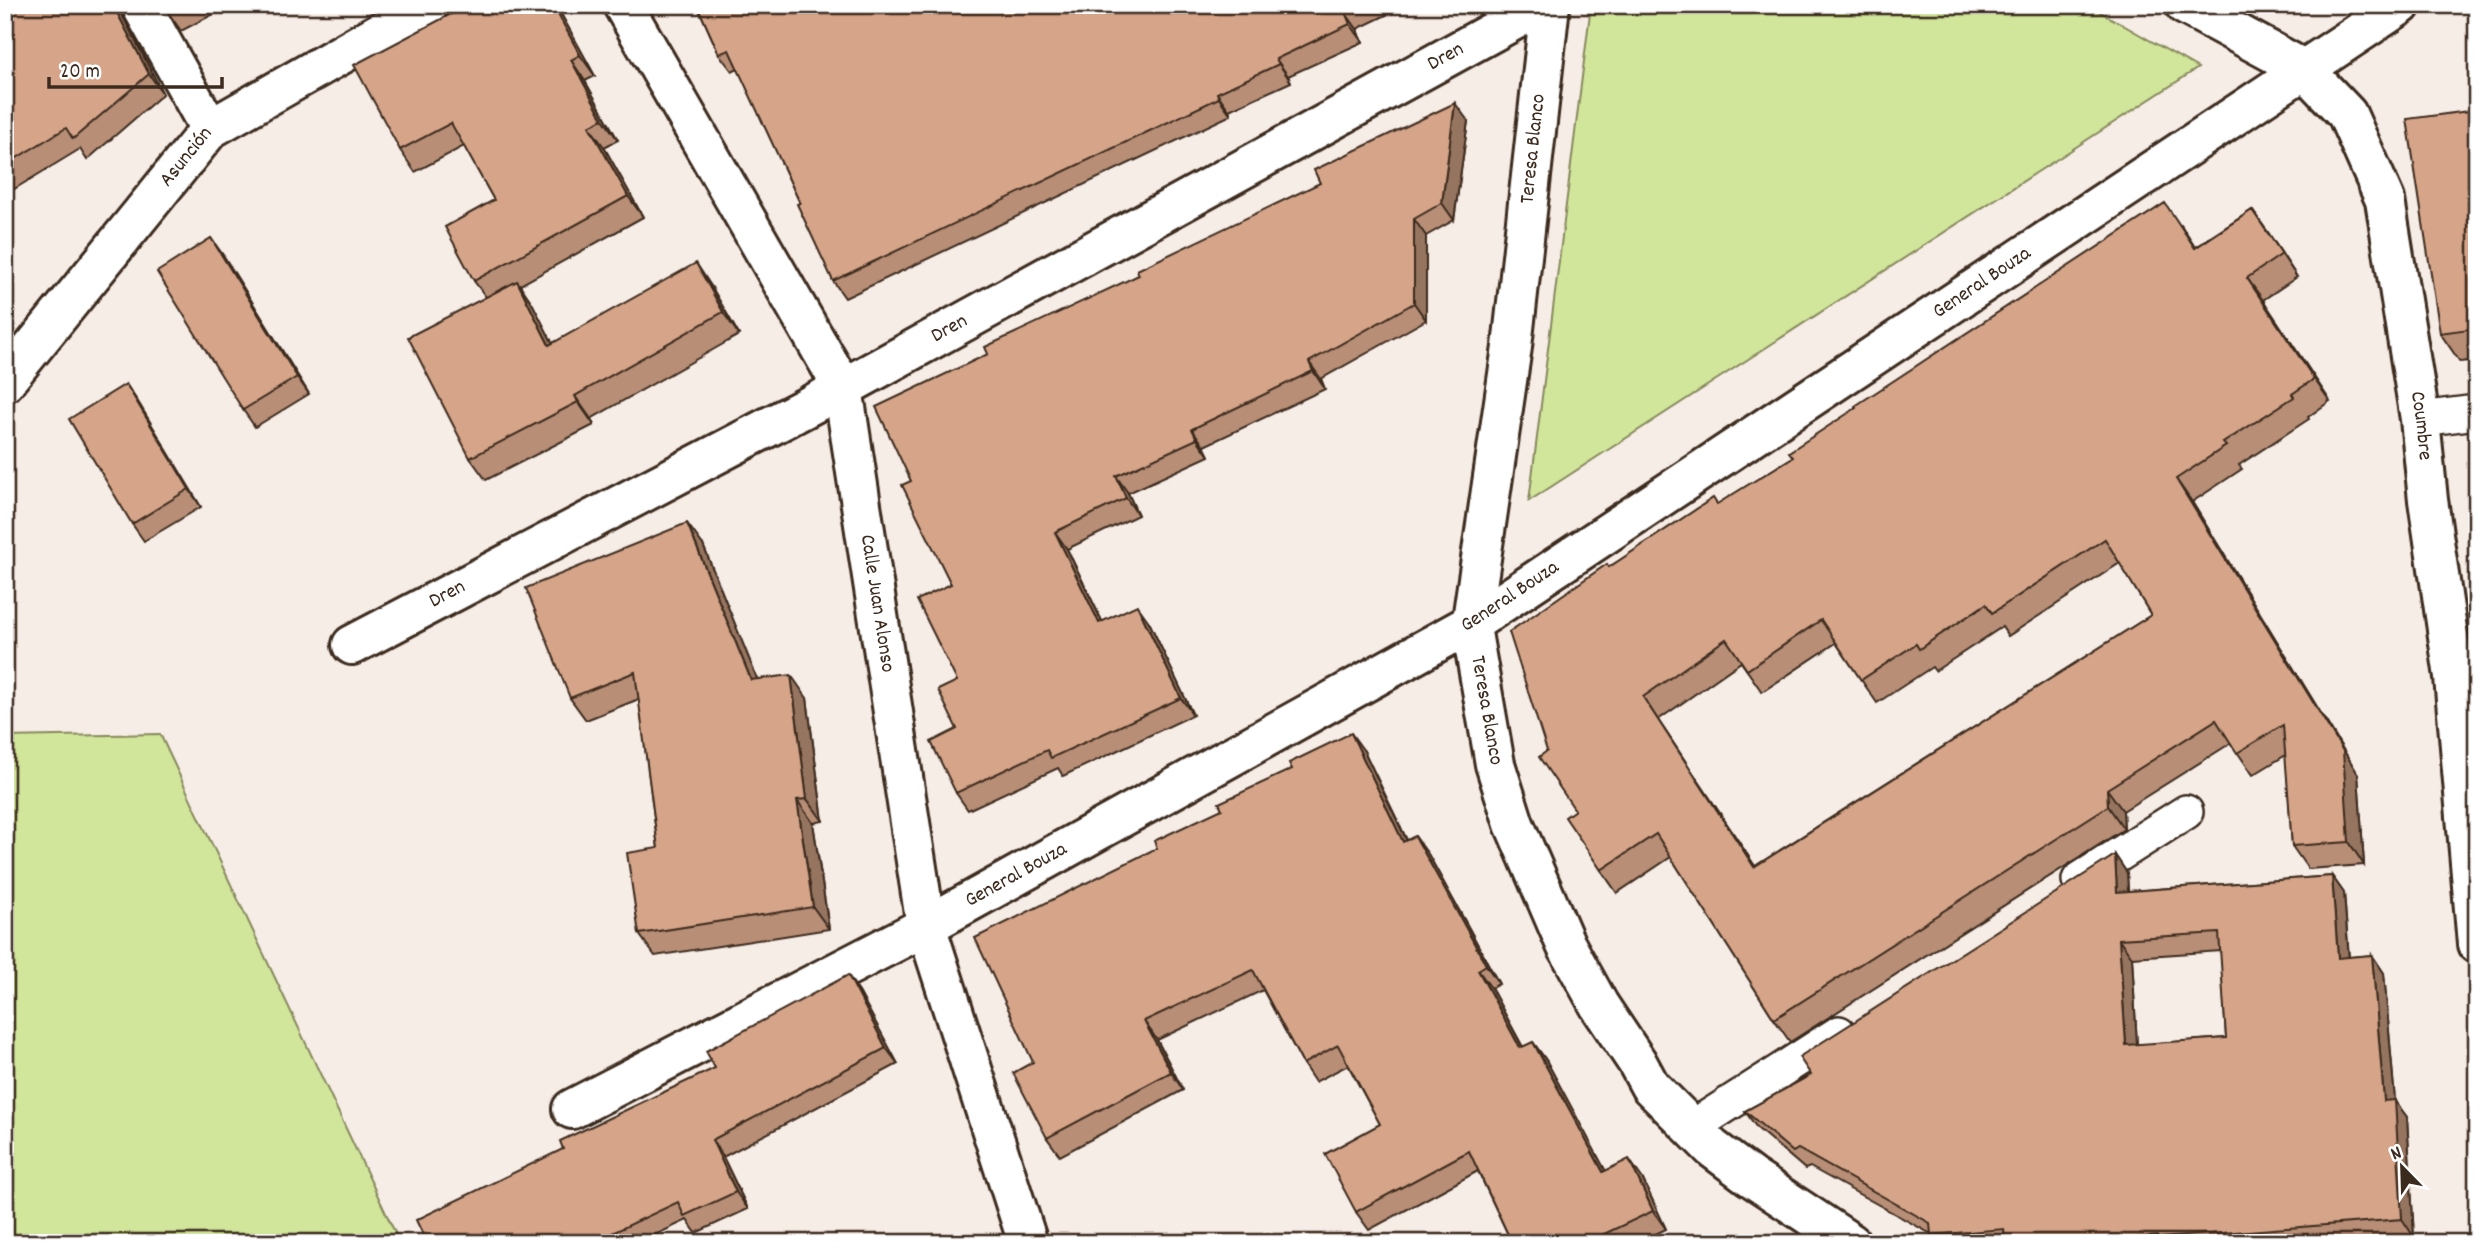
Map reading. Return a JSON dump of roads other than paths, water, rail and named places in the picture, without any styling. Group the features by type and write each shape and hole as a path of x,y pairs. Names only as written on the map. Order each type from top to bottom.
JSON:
{"street":[{"path":"141,5 210,129"},
{"name":"Asunción","path":"5,382 210,129 428,5"},
{"name":"Calle Juan Alonso","path":"623,5 843,388 926,926 1028,1243"},
{"name":"Dren","path":"352,645 843,388 1542,5"},
{"name":"Teresa Blanco","path":"1550,5 1512,347 1471,627 1495,764 1514,824 1566,945 1599,1005 1650,1086 1712,1148 1851,1243"},
{"name":"Coumbre","path":"2185,5 2305,70 2347,114 2385,200 2420,419 2428,500 2454,677 2477,944"},
{"name":"General Bouza","path":"572,1109 926,926 1472,623 2401,5"}],"lane":[{"path":"2420,419 2477,412"},
{"path":"2057,895 2186,812"},
{"path":"1691,1128 1868,1015"}]}
